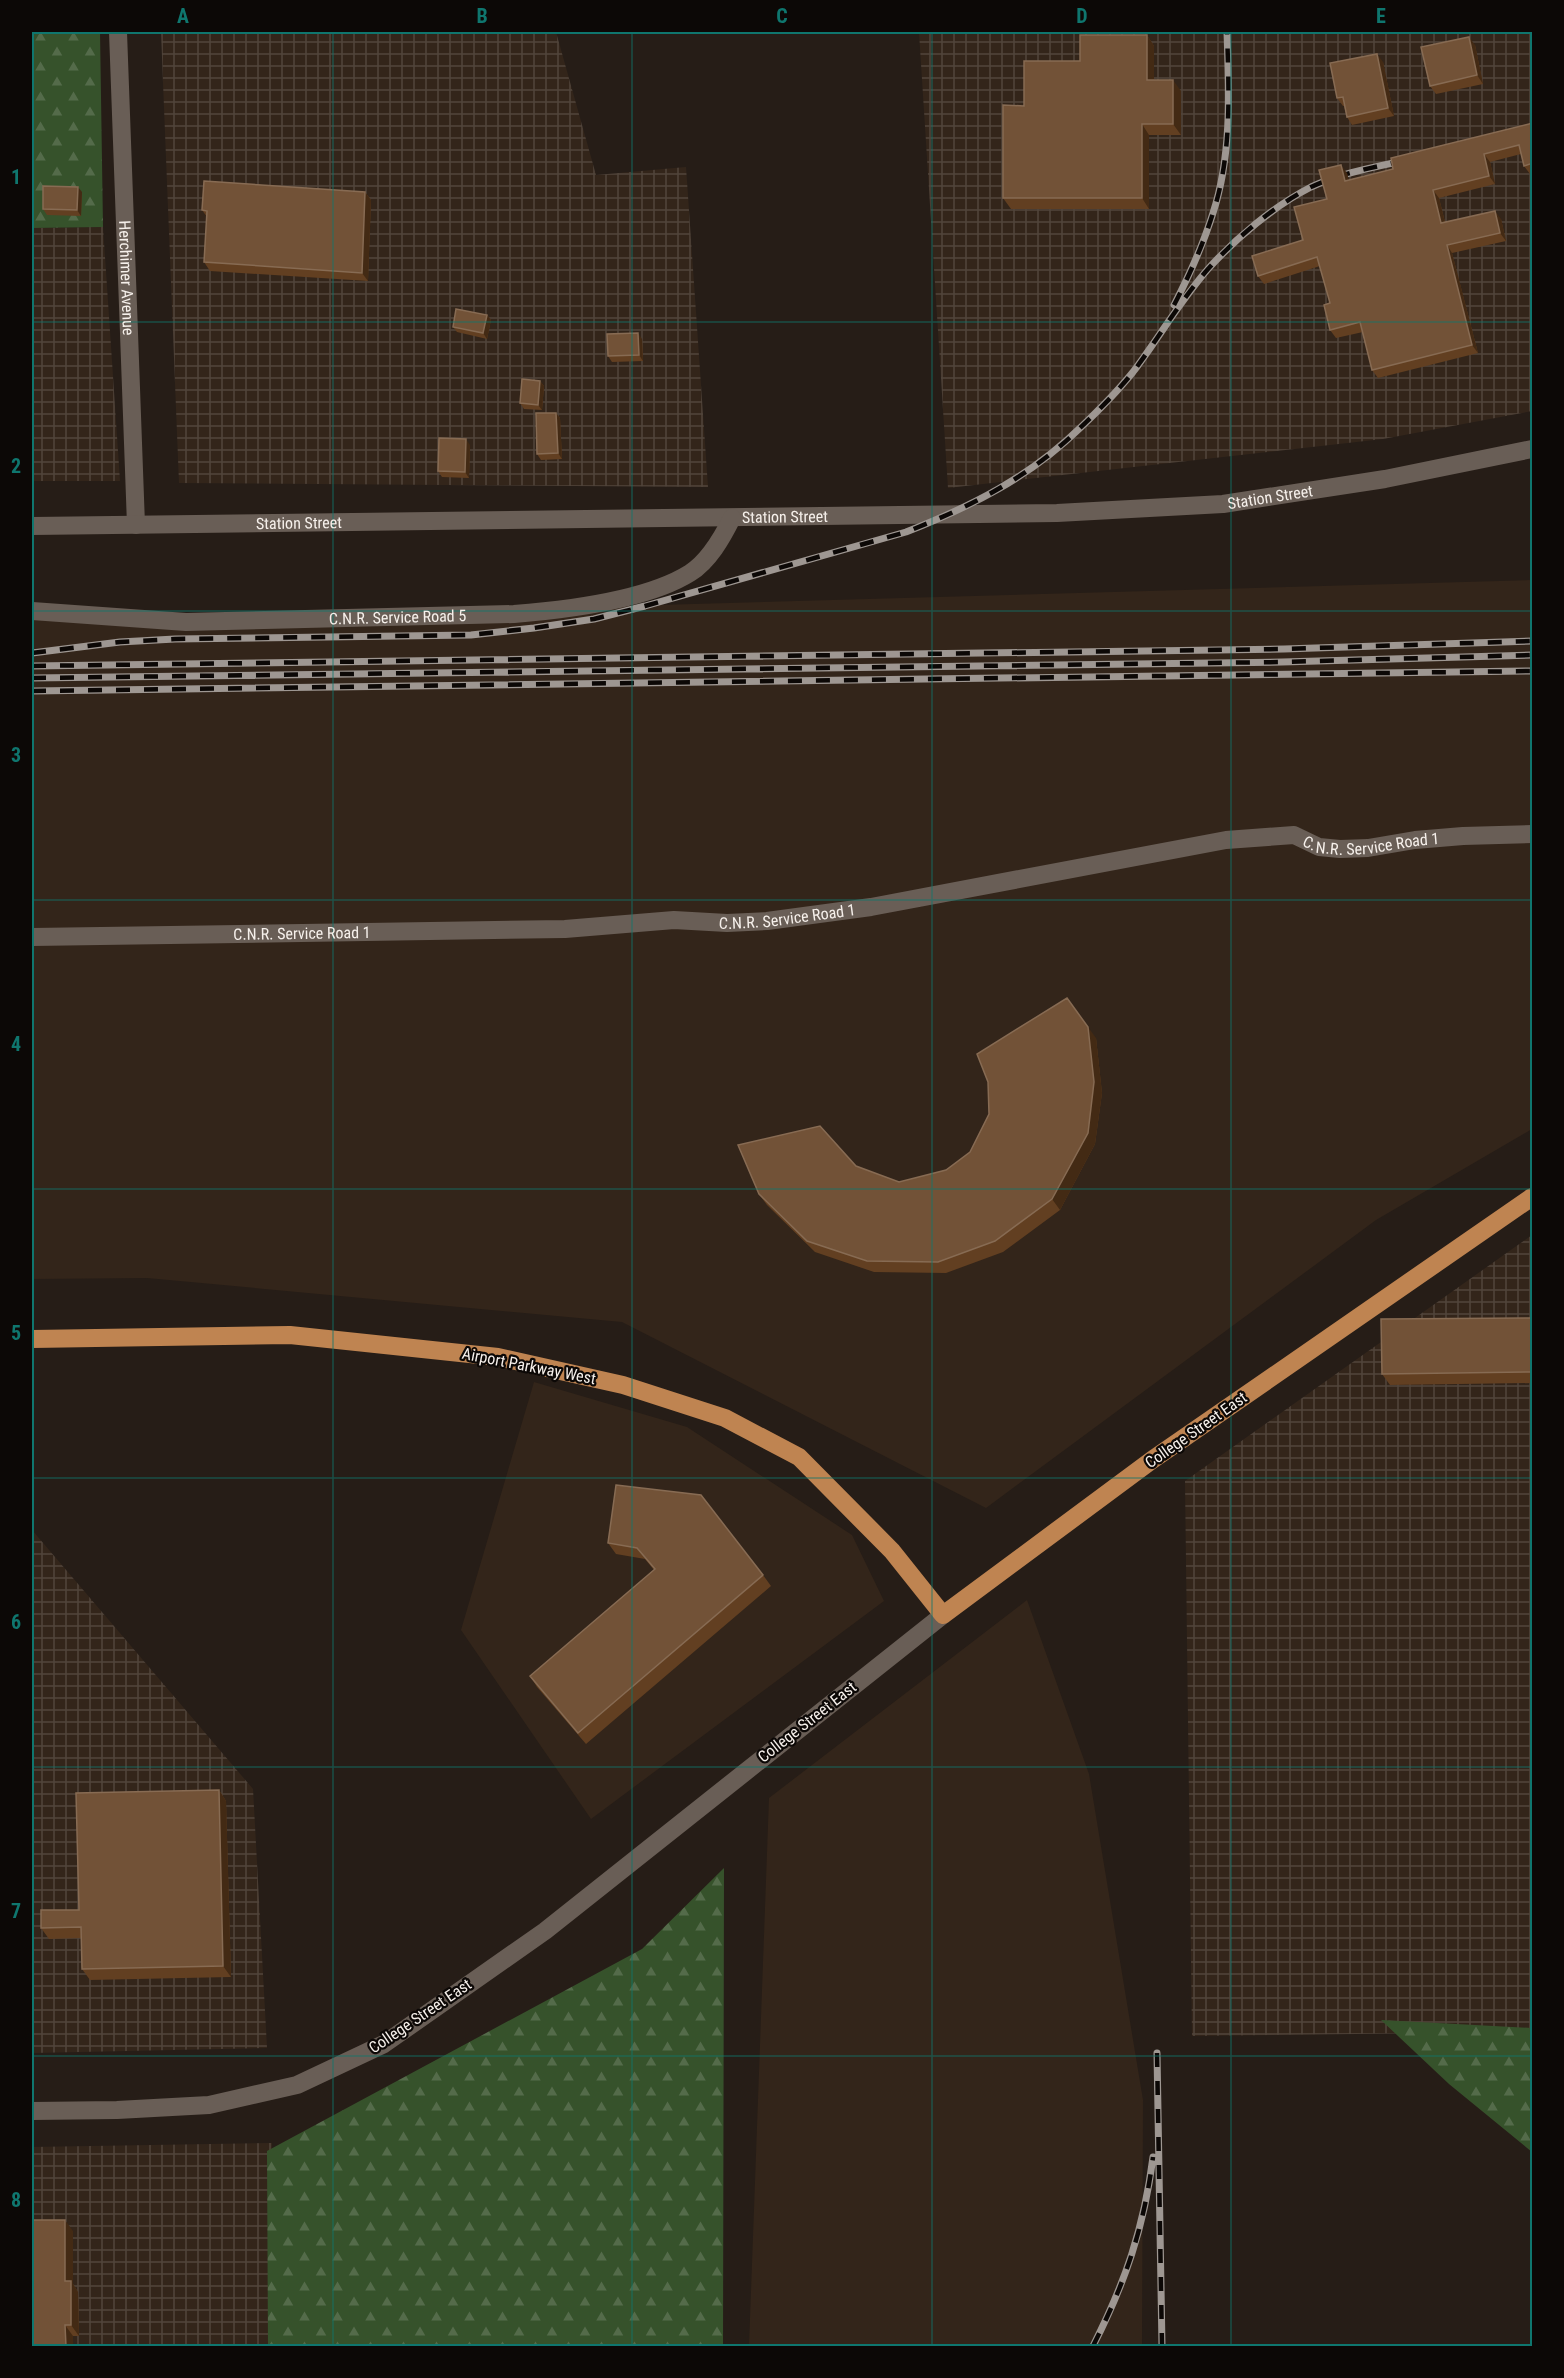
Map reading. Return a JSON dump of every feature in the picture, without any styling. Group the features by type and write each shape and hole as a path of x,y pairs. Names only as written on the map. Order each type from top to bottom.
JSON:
{"main road":[{"name":"College Street East","path":"943,1615 1152,1460 1533,1197"},
{"name":"Airport Parkway West","path":"32,1339 290,1335 498,1357 623,1385 726,1418 799,1457 892,1551 943,1615"}],"street":[{"name":"Herchimer Avenue","path":"118,32 136,525"},
{"name":"Station Street","path":"32,526 1057,513 1223,504 1385,479 1533,448"},
{"name":"C.N.R. Service Road 5","path":"32,611 186,622 514,614 564,610 654,588 690,573 719,543 732,518"},
{"name":"C.N.R. Service Road 1","path":"32,937 565,929 674,920 727,923 767,921 881,905 1226,840 1294,835 1319,847 1340,849 1368,848 1415,840 1463,836 1533,834"},
{"name":"College Street East","path":"32,2111 117,2110 209,2105 297,2085 384,2044 545,1931 943,1615"}],"shaded area":[{"path":"161,32 556,32 596,175 686,167 708,487 179,483"},
{"path":"919,32 1532,32 1532,411 1383,439 948,488"},
{"path":"103,227 120,481 32,481 32,228"},
{"path":"1532,580 1532,1129 1376,1220 986,1508 622,1322 147,1278 32,1279 32,619 270,616"},
{"path":"1532,1235 1532,2032 1192,2036 1185,1481"},
{"path":"534,1382 687,1427 852,1535 884,1601 591,1819 461,1630"},
{"path":"32,1530 253,1789 267,2048 32,2053"},
{"path":"1027,1600 1089,1774 1143,2100 1142,2346 749,2346 769,1798"},
{"path":"272,2143 276,2346 32,2346 32,2147"}],"green space":[{"path":"32,32 100,32 103,227 32,228"},
{"path":"724,1868 723,2346 268,2346 267,2151 642,1949"},
{"path":"1381,2020 1532,2028 1532,2152 1449,2084"}],"building":[{"path":"1080,35 1147,35 1147,80 1173,80 1173,124 1142,124 1142,198 1003,198 1003,105 1024,106 1024,61 1080,61"},
{"path":"1469,37 1477,75 1430,86 1421,47"},
{"path":"1377,54 1388,108 1347,117 1343,97 1337,98 1330,63"},
{"path":"1533,123 1533,163 1524,166 1519,145 1484,154 1489,176 1433,190 1441,223 1495,211 1500,233 1447,245 1472,345 1372,370 1360,322 1330,330 1324,305 1330,303 1317,257 1258,276 1252,256 1303,240 1294,207 1327,199 1319,170 1341,165 1345,181 1393,169 1391,158"},
{"path":"204,181 365,192 362,273 204,262 207,211 202,210"},
{"path":"43,186 78,187 77,210 43,209"},
{"path":"456,309 487,315 483,333 453,327"},
{"path":"638,333 639,355 608,356 607,334"},
{"path":"522,379 540,381 538,405 520,403"},
{"path":"536,413 556,413 558,453 537,454"},
{"path":"439,438 466,439 465,472 438,471"},
{"path":"1067,998 1088,1027 1094,1082 1088,1133 1052,1199 995,1241 938,1262 867,1261 807,1241 759,1194 738,1145 820,1126 856,1166 899,1182 946,1170 970,1152 989,1114 988,1082 977,1054"},
{"path":"1533,1318 1533,1372 1382,1374 1381,1319"},
{"path":"616,1485 701,1495 763,1575 578,1733 530,1676 655,1569 637,1548 608,1543"},
{"path":"219,1790 223,1966 82,1969 81,1927 41,1928 41,1910 79,1910 76,1793"},
{"path":"32,2220 65,2220 65,2281 71,2281 71,2325 65,2325 66,2346 32,2346"}],"railway":[{"path":"1174,305 1205,237 1219,191 1228,123 1227,32"},
{"path":"32,653 120,642 175,639 471,635 534,628 594,619 645,606 906,532 998,489 1061,446 1127,379 1208,269 1243,234 1270,213 1322,182 1407,160"},
{"path":"32,666 1284,649 1532,641"},
{"path":"32,678 1282,662 1532,655"},
{"path":"32,691 1532,671"},
{"path":"1157,2053 1162,2346"},
{"path":"1093,2346 1115,2300 1132,2254 1144,2208 1153,2157"}]}
